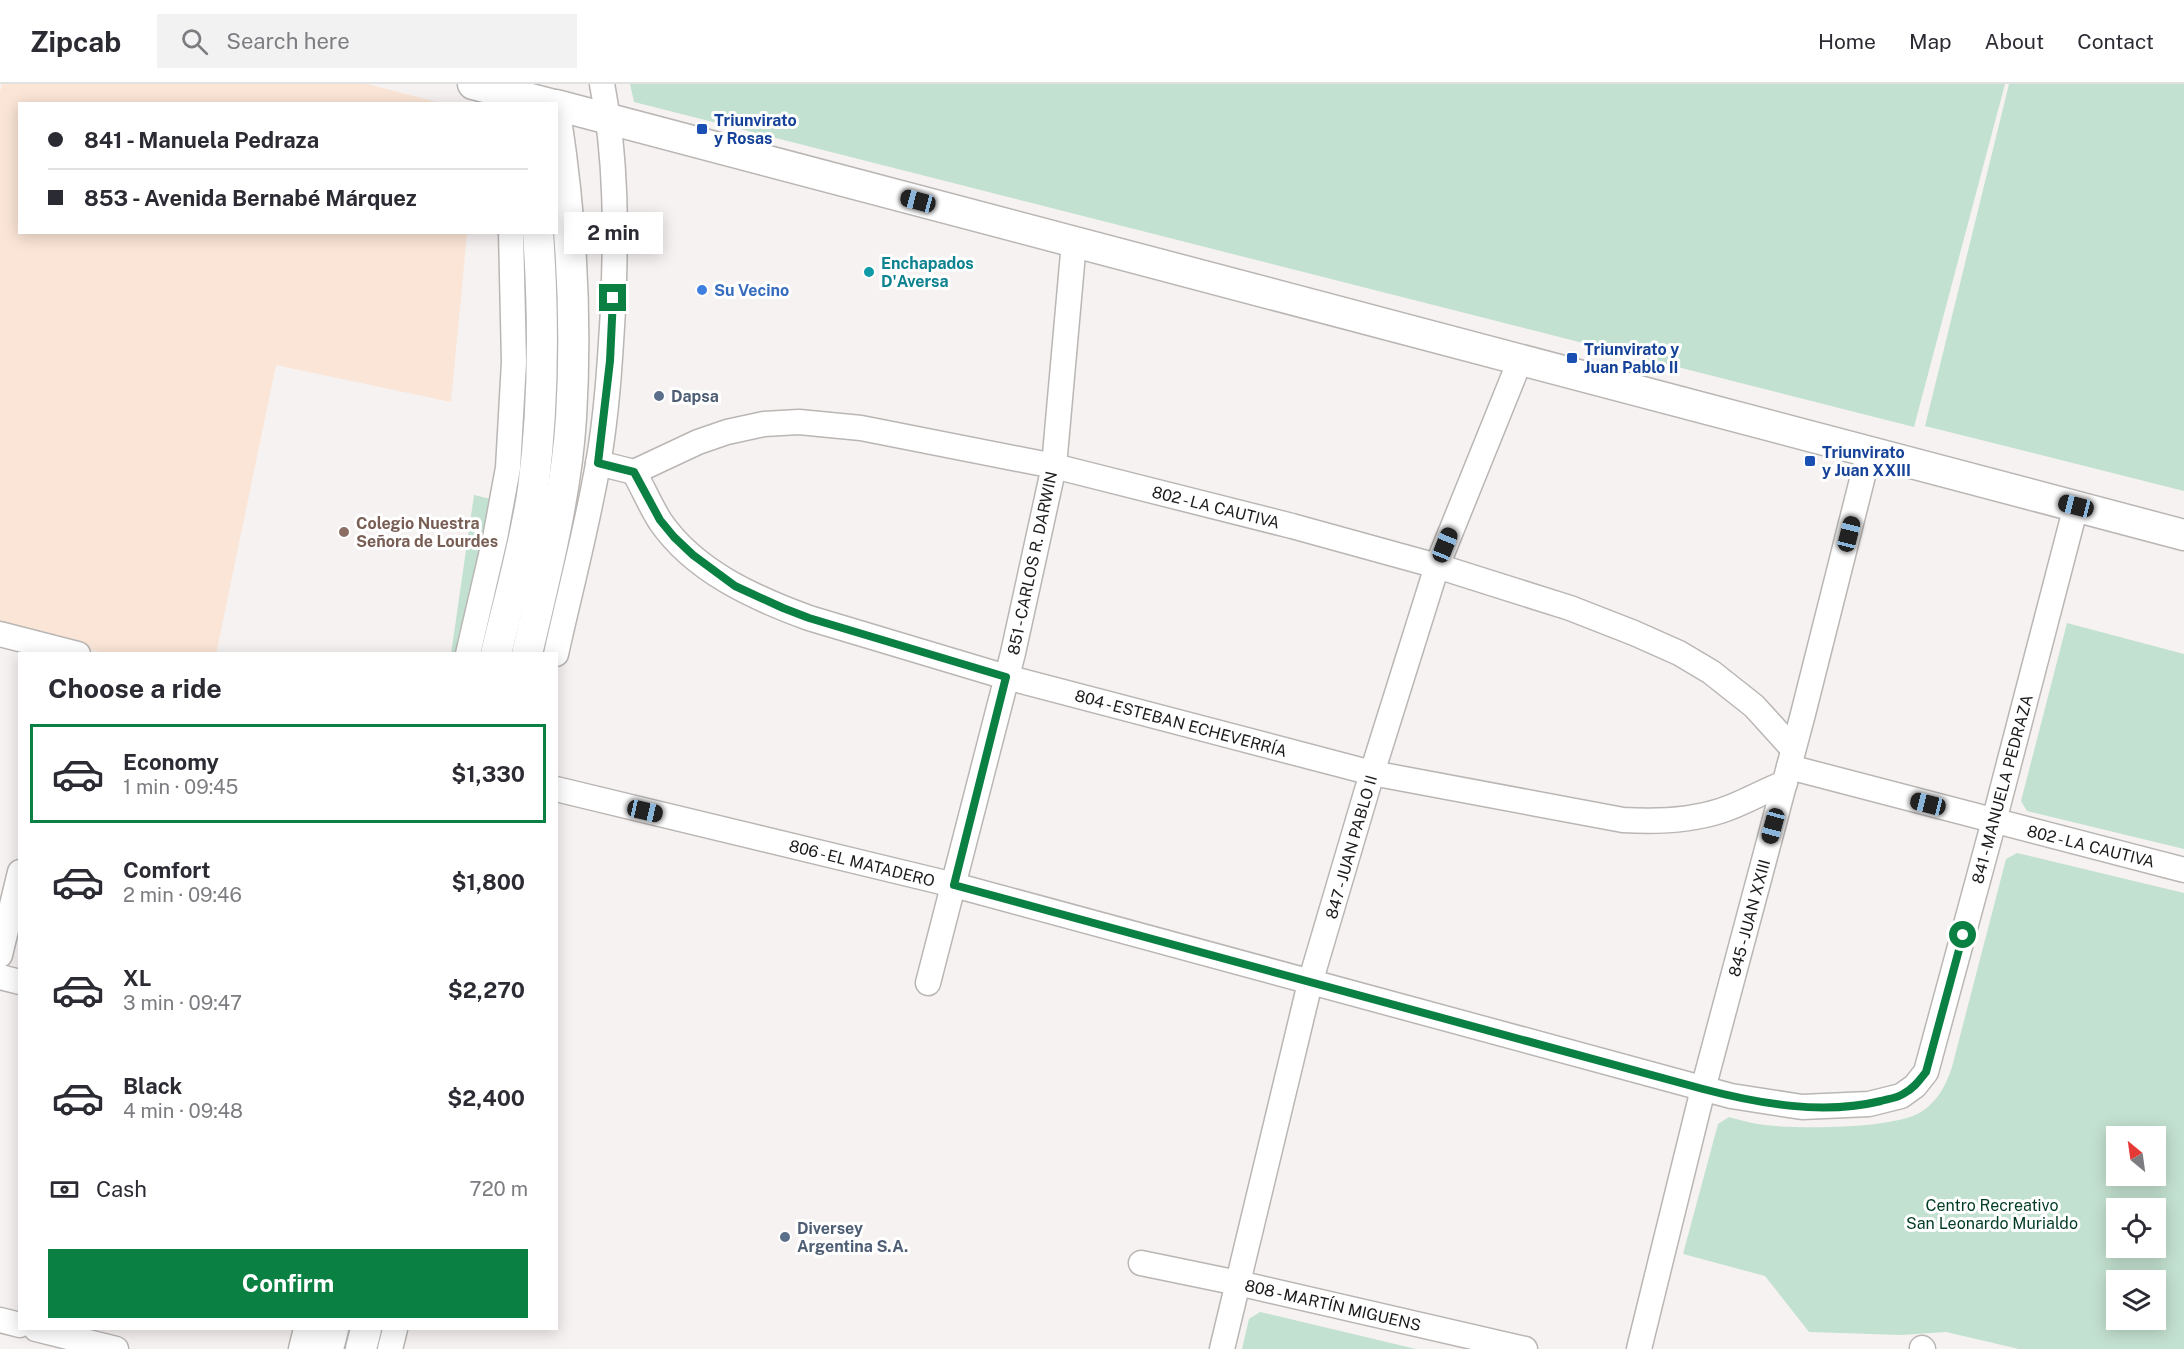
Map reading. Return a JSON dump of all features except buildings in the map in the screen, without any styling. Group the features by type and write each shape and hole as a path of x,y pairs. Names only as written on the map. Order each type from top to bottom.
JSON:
{"main road":[{"path":"519,96 550,84"},
{"path":"519,96 542,102"},
{"path":"558,106 1521,358 2184,535"},
{"path":"527,652 552,549 564,480 571,418 572,306 569,223 558,135"},
{"path":"496,652 525,533 537,448 543,332 538,234"},
{"path":"328,1349 333,1330"},
{"path":"361,1349 366,1330"}],"street":[{"path":"556,652 598,463 610,361 615,205 609,120 602,84"},
{"path":"468,652 495,538 507,468 514,362 511,234"},
{"name":"851 - CARLOS R. DARWIN","path":"928,982 1006,677 1054,466 1074,242"},
{"name":"847 - JUAN PABLO II","path":"1222,1349 1310,983 1372,773 1437,566 1521,358"},
{"name":"802 - LA CAUTIVA","path":"634,472 698,442 727,432 764,424 799,422 861,428 1054,466 1292,526 1437,566 1570,608 1679,653 1737,691 1779,731 1789,766 2184,870"},
{"name":"845 - JUAN XXIII","path":"1639,1349 1703,1089 1869,452"},
{"path":"598,463 634,472"},
{"name":"804 - ESTEBAN ECHEVERRÍA","path":"634,472 660,520 693,555 735,586 783,608 809,618 1006,677 1372,773 1623,820 1650,821 1700,816 1720,811 1789,766"},
{"name":"841 - MANUELA PEDRAZA","path":"1926,1072 2076,506"},
{"path":"0,634 69,652"},
{"name":"806 - EL MATADERO","path":"558,789 954,885 1731,1096 1802,1107 1869,1104 1901,1096 1915,1086 1926,1072"},
{"path":"0,955 18,880"},
{"path":"0,977 18,982"},
{"name":"808 - MARTÍN MIGUENS","path":"1141,1263 1525,1349"},
{"path":"0,1320 18,1324"},
{"path":"40,1330 116,1349"},
{"path":"302,1349 306,1330"},
{"path":"390,1349 395,1330"}],"shaded area":[{"path":"2,84 367,84 437,102 18,102 18,234 467,234 451,402 276,365 216,652 100,652 0,628 0,92"}],"green space":[{"path":"630,84 2005,84 1914,427 634,102"},
{"path":"2009,84 2184,84 2184,491 1925,426"},
{"path":"474,495 495,500 462,652 451,652"},
{"path":"2067,623 2184,654 2184,849 2027,811 2021,801"},
{"name":"Centro Recreativo San Leonardo Murialdo","path":"2017,853 2184,893 2184,1349 2019,1349 1946,1332 1901,1335 1809,1332 1765,1276 1683,1254 1718,1124 1729,1117 1756,1124 1822,1127 1869,1125 1908,1118 1927,1108 1937,1098 1952,1067 2006,859"},
{"path":"1260,1312 1416,1349 1242,1349 1249,1319"}],"place":[{"name":"Triunvirato y Rosas","path":"702,129"},
{"name":"Enchapados D'Aversa","path":"869,272"},
{"name":"Su Vecino","path":"702,290"},
{"name":"Triunvirato y Juan Pablo II","path":"1572,358"},
{"name":"Dapsa","path":"659,396"},
{"name":"Triunvirato y Juan XXIII","path":"1810,461"},
{"name":"Colegio Nuestra Señora de Lourdes","path":"344,532"},
{"name":"Diversey Argentina S.A.","path":"785,1237"}],"route":[{"path":"613,298 610,361 598,463 634,472 660,520 674,537 714,572 735,586 783,608 809,618 1006,677 954,885 1703,1089 1731,1096 1802,1107 1869,1104 1901,1096 1915,1086 1926,1072 1963,935"}]}
